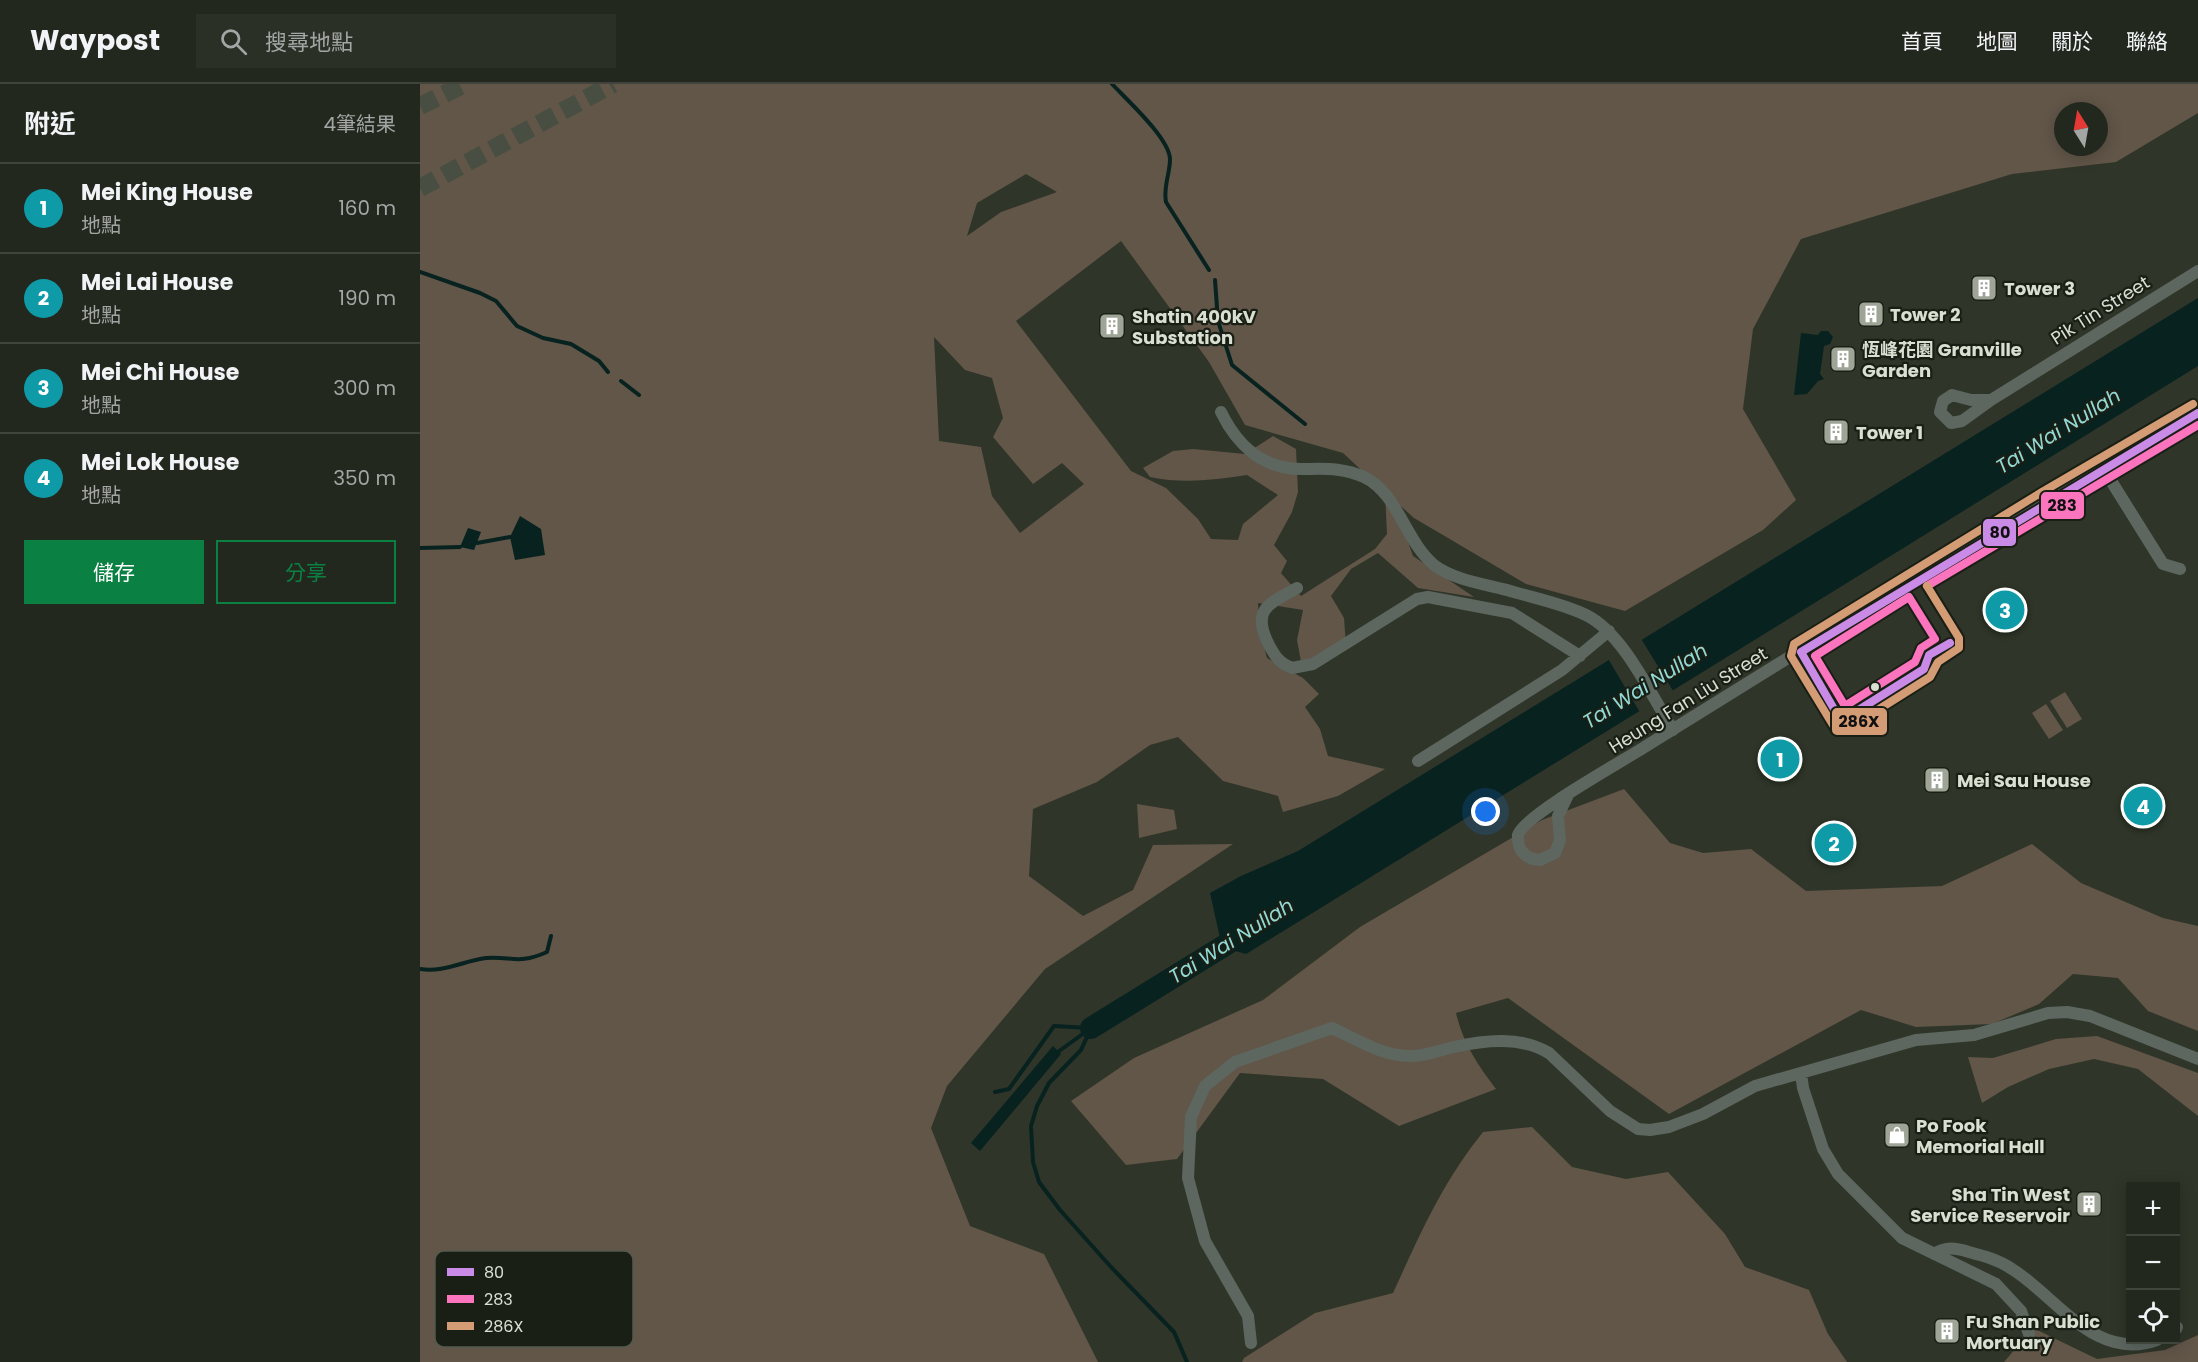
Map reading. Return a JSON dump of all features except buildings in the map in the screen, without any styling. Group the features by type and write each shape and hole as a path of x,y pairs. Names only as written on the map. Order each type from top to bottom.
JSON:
{"street":[{"name":"Pik Tin Street","path":"1991,400 2198,271"},
{"path":"1221,412 1231,430 1246,448 1268,463 1291,468 1341,469 1373,483 1388,499 1424,554 1444,571 1576,611 1609,631 1673,730"},
{"name":"Heung Fan Liu Street","path":"1568,795 1558,816 1560,840 1555,852 1540,860 1525,855 1518,840 1522,825 1568,795 1673,730 2103,468 2198,413"},
{"path":"2103,468 2163,564 2180,569"},
{"path":"1297,588 1270,603 1260,620 1261,630 1276,658 1292,668 1308,666 1417,599 1428,597 1512,613 1580,656"},
{"path":"1418,761 1562,670 1609,631"},
{"path":"1251,1342 1248,1316 1205,1241 1188,1178 1191,1117 1205,1086 1235,1062 1332,1028 1387,1053 1410,1056 1495,1041 1520,1042 1549,1053 1610,1111 1638,1129 1650,1130 1669,1127 1702,1114 1755,1086 1916,1040 1974,1035 2036,1016 2058,1012 2090,1016 2198,1059"},
{"path":"1801,1073 1803,1088 1823,1149 1838,1174 1902,1238 1996,1284 2020,1311 2029,1334"},
{"path":"1934,1254 1949,1248 1990,1258 2012,1269 2073,1322 2097,1337 2124,1345 2147,1344"}],"shaded area":[{"path":"420,84 2198,84 2198,113 2116,162 2012,174 1801,239 1753,329 1743,409 1796,500 1763,530 1625,611 1526,584 1414,518 1393,499 1413,556 1474,597 1418,588 1378,553 1351,569 1331,596 1344,618 1346,645 1302,667 1297,640 1303,610 1258,603 1259,627 1267,658 1303,678 1319,694 1305,707 1320,729 1328,756 1385,769 1338,796 1283,812 1278,796 1223,781 1178,737 1150,745 1097,782 1033,809 1029,876 1083,916 1133,890 1153,845 1233,844 1045,969 947,1086 931,1128 970,1226 1044,1254 1098,1362 420,1362","holes":["1026,174 1057,192 1001,212 967,236 977,203","1121,241 1209,362 1245,425 1343,453 1385,492 1387,534 1375,549 1301,596 1281,573 1287,561 1274,545 1292,512 1298,492 1296,449 1273,436 1245,454 1193,449 1173,451 1143,468 1150,477 1186,481 1247,475 1278,495 1243,524 1238,540 1211,539 1198,519 1166,488 1131,471 1016,321","934,337 965,370 992,378 1003,418 993,437 1033,484 1062,463 1084,484 1020,533 992,496 981,447 939,441"]},
{"path":"2065,692 2082,719 2067,728 2050,701"},
{"path":"2046,704 2063,730 2049,739 2032,713"},
{"path":"1624,789 1670,843 1703,853 1751,849 1806,891 1942,886 2032,844 2081,883 2163,918 2198,926 2198,1031 2148,1011 2118,978 2073,974 2039,1004 1992,1024 1916,1027 1861,1010 1669,1114 1508,998 1456,1013 1471,1053 1496,1089 1399,1126 1323,1079 1240,1073 1177,1159 1126,1165 1071,1101 1134,1058 1263,1000 1360,927 1542,820"},
{"path":"1137,804 1174,810 1177,829 1139,838"},
{"path":"2097,1036 2198,1073 2198,1116 2138,1069 2094,1059 2049,1069 2008,1087 1982,1103 1968,1057 1993,1058 2056,1039"},
{"path":"1532,1127 1572,1167 1626,1179 1668,1172 1725,1234 1745,1267 1809,1290 1828,1334 1847,1362 1242,1362 1244,1358 1315,1313 1393,1293 1455,1170 1483,1132"},
{"path":"2033,1328 2097,1359 2165,1350 2198,1335 2198,1362 2004,1362"}],"water":[{"path":"2198,298 2198,366 1246,954 1222,947 1210,893 1241,876 1298,851"},
{"path":"1821,331 1828,331 1833,337 1830,344 1824,346 1820,374 1824,379 1818,381 1807,394 1794,395 1801,333 1818,335"},
{"path":"520,516 541,529 545,555 515,560 510,537"},
{"path":"468,528 481,532 474,550 460,547"},
{"path":"1053,1046 1061,1054 980,1151 971,1143"}],"pier":[{"path":"1640,637 1675,694 1641,714 1607,657"}],"waterway":[{"path":"1112,84 1155,130 1168,150 1170,159 1165,191 1166,202 1209,270"},
{"path":"420,272 496,301 517,326 543,338 571,344 599,361 608,372"},
{"path":"1215,280 1218,321 1232,365 1305,424"},
{"path":"621,381 639,395"},
{"path":"477,543 510,537"},
{"path":"420,548 460,547"},
{"name":"Tai Wai Nullah","path":"1091,1028 1248,931"},
{"path":"420,969 445,968 486,958 515,959 537,956 547,952 551,936"},
{"path":"995,1092 1009,1089 1054,1026 1090,1028"},
{"path":"1091,1028 1081,1050 1049,1083 1037,1106 1031,1126 1033,1162 1039,1182 1060,1210 1174,1332 1187,1362"},
{"path":"1055,1054 1091,1028"}],"tunnel":[{"path":"420,106 465,84"},
{"path":"420,188 613,84"}],"transit line":[{"name":"286X","path":"1927,586 1959,638 1959,648 1938,662 1930,677 1846,730 1836,730 1791,656 1794,644 2042,492 2193,404"},
{"name":"80","path":"1801,652 2198,413"},
{"name":"283","path":"1927,586 2198,425"},
{"name":"283","path":"1909,597 1935,639 1921,648 1915,662 1845,706 1815,656 1909,597"},
{"name":"80","path":"1801,652 1841,721 1924,669 1929,655 1950,643"}],"place":[{"name":"Tower 3","path":"1984,288"},
{"name":"Tower 2","path":"1871,314"},
{"name":"Shatin 400kV Substation","path":"1112,326"},
{"name":"恆峰花園 Granville Garden","path":"1843,359"},
{"name":"Tower 1","path":"1836,432"},
{"name":"Mei Chi House","path":"2005,610"},
{"name":"Mei King House","path":"1780,759"},
{"name":"Mei Sau House","path":"1937,780"},
{"name":"Mei Lok House","path":"2143,806"},
{"name":"Mei Lai House","path":"1834,843"},
{"name":"Po Fook Memorial Hall","path":"1897,1135"},
{"name":"Sha Tin West Service Reservoir","path":"2089,1204"},
{"name":"Fu Shan Public Mortuary","path":"1947,1331"}]}
